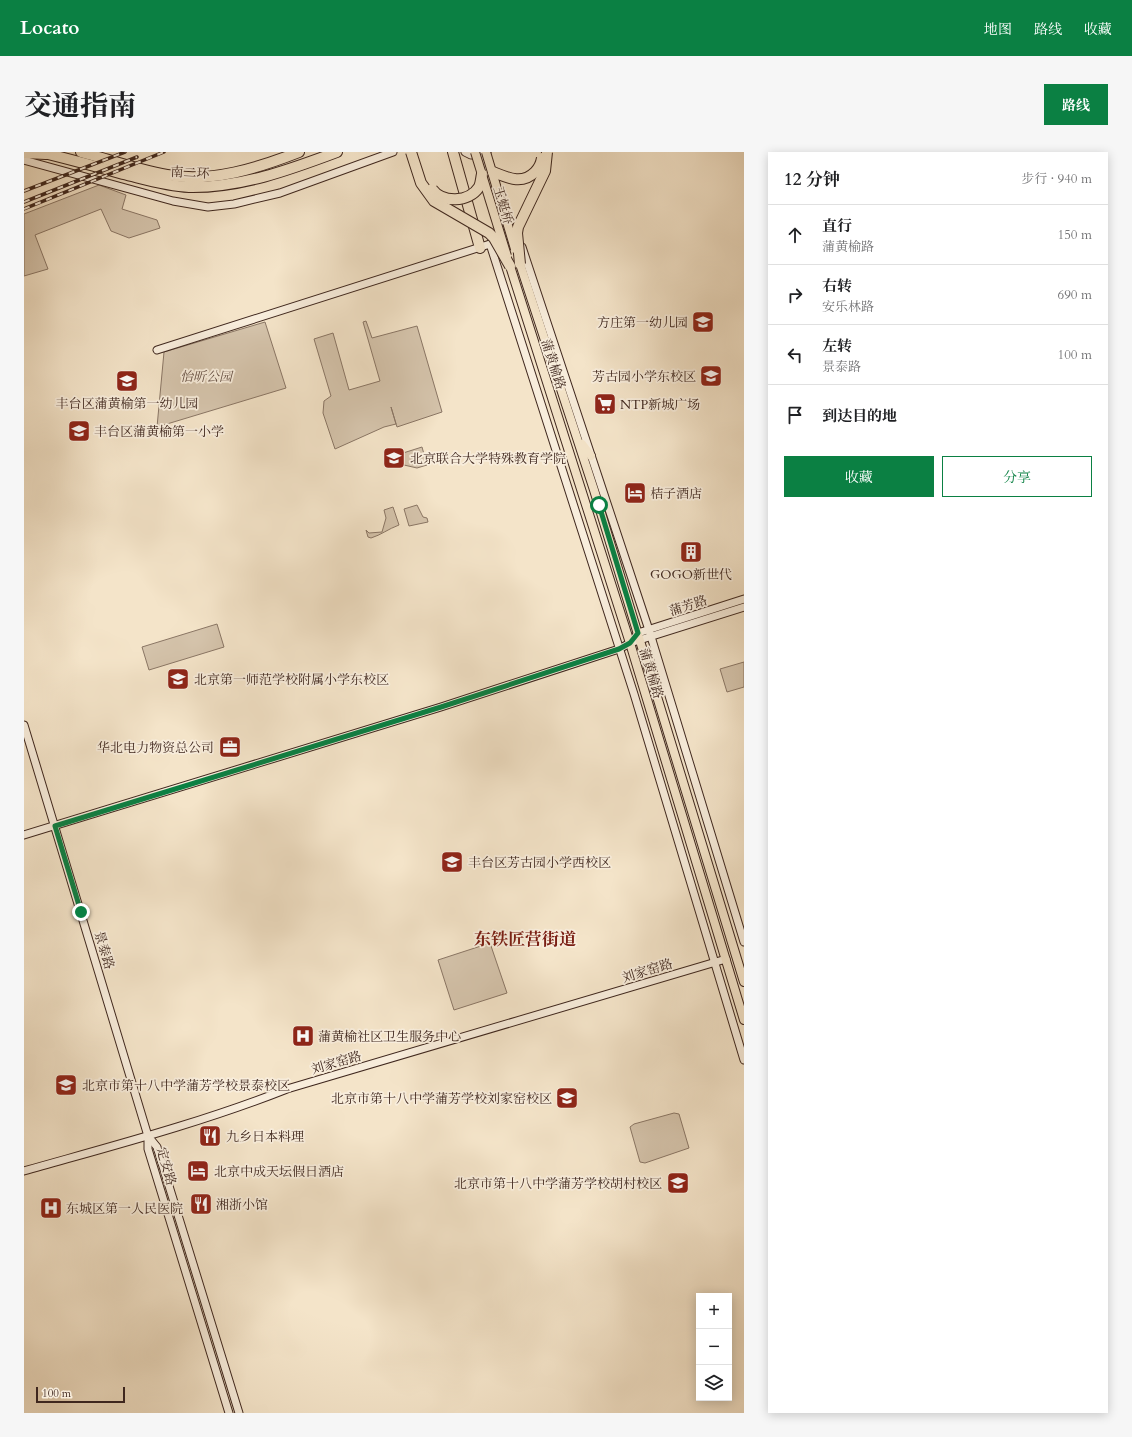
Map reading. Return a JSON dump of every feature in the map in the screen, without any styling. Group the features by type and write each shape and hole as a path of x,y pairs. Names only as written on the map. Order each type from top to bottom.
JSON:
{"highway":[{"name":"南二环","path":"81,152 169,175 188,176 235,173 299,152"},
{"name":"南二环","path":"24,153 44,153 168,184 210,187 251,180 336,152"},
{"path":"411,152 421,183 434,201 489,233 515,265"},
{"path":"418,152 428,182 433,191 441,197 456,200 469,196 479,186 482,174"},
{"path":"453,152 480,248"},
{"path":"492,172 515,180 529,178 539,169 542,162 542,152"},
{"path":"515,265 518,227 545,171 547,152"}],"main road":[{"name":"玉蜓桥","path":"483,154 492,172 515,265"},
{"name":"玉蜓桥","path":"483,154 482,174 515,265"},
{"name":"蒲黄榆路","path":"515,265 578,439 740,956 744,982"},
{"name":"蒲黄榆路","path":"515,265 744,1020"},
{"path":"578,439 591,456"}],"street":[{"path":"24,160 173,201 208,207 234,204 280,193 392,152"},
{"path":"465,152 483,154 506,239"},
{"path":"157,350 518,235 650,633 744,942"},
{"path":"490,244 619,649 744,1060"},
{"name":"蒲芳路","path":"650,633 744,599"},
{"name":"蒲芳路","path":"24,835 441,707 619,649 640,636 744,607"},
{"name":"景泰路","path":"24,725 148,1136"},
{"name":"刘家窑路","path":"24,1171 148,1136 243,1106 287,1089 726,959"},
{"name":"定安路","path":"148,1136 148,1149 229,1413"},
{"name":"定安路","path":"148,1136 156,1147 239,1413"}],"green space":[{"path":"99,185 126,195 122,209 157,220 160,228 129,238 111,231 101,209 35,235 48,269 24,276 24,214"},
{"path":"366,321 372,338 417,326 442,412 397,427 391,407 396,424 384,427 335,449 323,413 324,401 331,396 314,339 333,333 349,390 380,381 363,322"},
{"name":"怡昕公园","path":"265,322 286,388 157,427 164,352"},
{"path":"422,447 427,465 417,468 404,465 400,454"},
{"path":"417,505 423,517 427,518 428,522 409,526 404,509"},
{"path":"393,507 399,525 375,537 368,537 366,530 369,533 382,532 386,518 384,510"},
{"path":"217,624 224,647 149,670 142,647"},
{"path":"744,662 744,687 727,692 720,669"},
{"path":"490,943 507,993 454,1010 438,960"},
{"path":"674,1113 679,1114 689,1148 645,1163 640,1162 630,1127 634,1124"}],"railway":[{"path":"24,191 125,152"},
{"path":"24,209 164,152"},
{"path":"24,202 137,157"}],"place":[{"name":"方庄第一幼儿园","path":"703,322"},
{"name":"芳古园小学东校区","path":"711,376"},
{"name":"丰台区蒲黄榆第一幼儿园","path":"127,381"},
{"name":"NTP新城广场","path":"605,404"},
{"name":"丰台区蒲黄榆第一小学","path":"79,431"},
{"name":"北京联合大学特殊教育学院","path":"394,458"},
{"name":"桔子酒店","path":"635,493"},
{"name":"GOGO新世代","path":"691,552"},
{"name":"北京第一师范学校附属小学东校区","path":"178,679"},
{"name":"华北电力物资总公司","path":"230,747"},
{"name":"丰台区芳古园小学西校区","path":"452,862"},
{"name":"蒲黄榆社区卫生服务中心","path":"303,1036"},
{"name":"北京市第十八中学蒲芳学校景泰校区","path":"66,1085"},
{"name":"北京市第十八中学蒲芳学校刘家窑校区","path":"567,1098"},
{"name":"九乡日本料理","path":"210,1136"},
{"name":"北京中成天坛假日酒店","path":"198,1171"},
{"name":"北京市第十八中学蒲芳学校胡村校区","path":"678,1183"},
{"name":"湘浙小馆","path":"201,1204"},
{"name":"东城区第一人民医院","path":"51,1208"}],"district":[{"name":"东铁匠营街道","path":"525,939"}],"route":[{"path":"81,912 55,826 148,796 274,759 441,707 619,649 630,643 638,633 599,505"}]}
